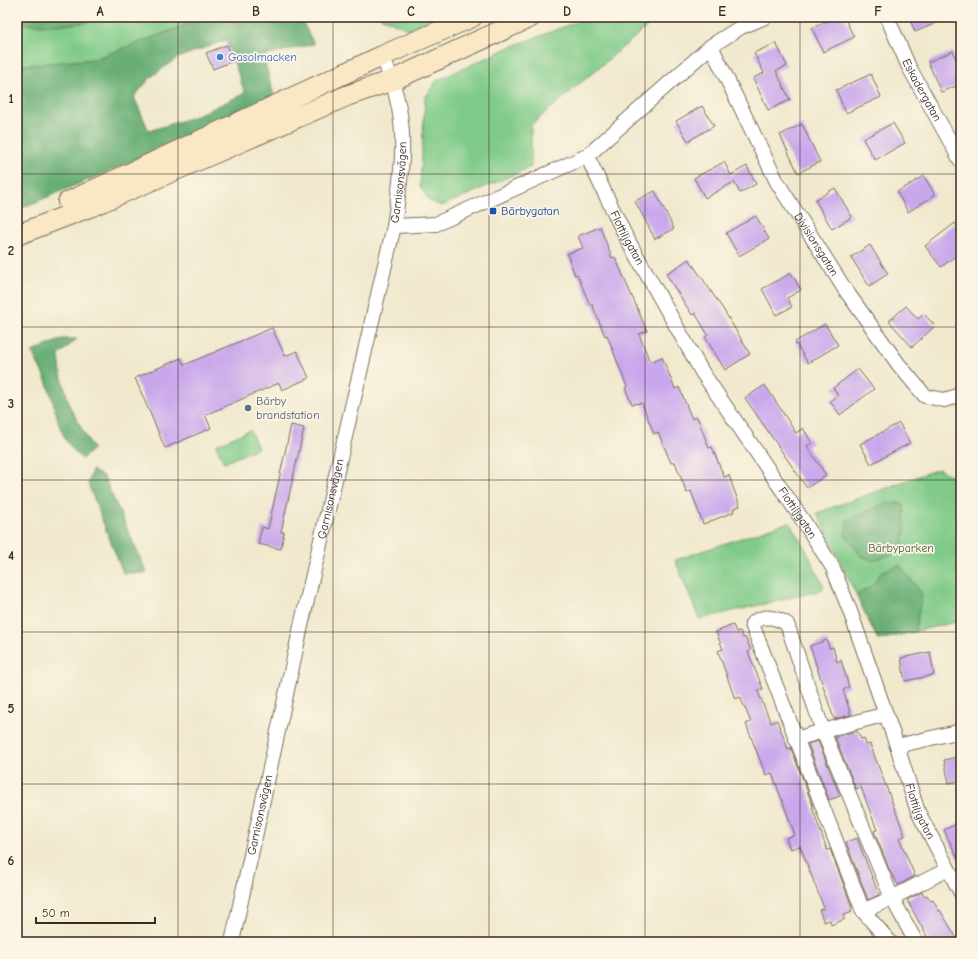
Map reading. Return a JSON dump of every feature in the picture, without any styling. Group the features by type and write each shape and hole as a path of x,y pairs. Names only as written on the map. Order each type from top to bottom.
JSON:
{"main road":[{"path":"17,226 382,56 472,17"},
{"path":"17,235 92,206 349,95 393,80 531,17"}],"street":[{"path":"394,226 436,224 587,156 711,46 741,27 765,17"},
{"name":"Eskadergatan","path":"887,17 910,66 961,161"},
{"name":"Divisionsgatan","path":"711,46 778,182 849,295 899,365 925,396 944,400 961,395"},
{"name":"Garnisonsvägen","path":"232,942 301,626 394,226 402,168 403,129 399,99 393,80 382,56"},
{"name":"Flottiljgatan","path":"587,156 626,237 702,372 806,525 833,568 886,714 918,812 961,893"},
{"path":"890,942 863,911 752,624 757,619 775,617 788,624 823,731 892,898 916,942"},
{"path":"796,739 886,714"},
{"path":"897,746 961,731"},
{"path":"863,911 948,869"}],"green space":[{"path":"17,17 106,17 73,24 51,25 17,24"},
{"path":"106,17 207,17 95,59 17,66 17,24 73,24"},
{"path":"207,17 300,17 314,44 263,56 274,95 208,124 128,163 17,210 17,66 95,59","holes":["226,40 245,93 199,115 149,131 134,97 151,77 177,58"]},
{"path":"380,17 441,17 410,30"},
{"path":"590,17 663,17 648,26 531,125 531,167 442,206 429,201 420,186 425,98 436,81 510,47"},
{"path":"62,339 77,339 59,355 61,374 70,407 93,449 82,459 67,442 63,434 59,425 52,397 32,352"},
{"path":"250,430 258,448 224,463 216,445"},
{"name":"Bärbyparken","path":"938,469 961,480 961,621 878,640 817,513"},
{"path":"92,470 104,477 147,573 123,573 88,484"},
{"path":"886,503 904,503 905,529 902,551 873,561 861,556 845,535 847,520"},
{"path":"789,522 806,550 824,587 820,591 699,619 675,560"},
{"path":"900,565 922,594 915,632 878,640 856,595 872,586 882,571"}],"building":[{"path":"836,17 844,17 854,37 823,52 812,28"},
{"path":"909,17 951,17 915,32"},
{"path":"776,43 787,66 776,71 790,100 768,110 753,78 764,73 754,53"},
{"name":"Gasolmacken","path":"227,45 233,61 213,69 206,53"},
{"path":"953,51 961,71 961,84 941,92 928,62"},
{"path":"871,74 881,97 846,113 836,90"},
{"path":"702,106 714,126 688,141 676,121"},
{"path":"893,123 905,143 875,160 863,139"},
{"path":"802,124 820,162 798,173 780,135"},
{"path":"724,162 731,175 747,166 756,184 740,193 734,182 705,198 694,178"},
{"path":"924,176 935,195 908,212 897,192"},
{"path":"835,188 852,217 832,229 815,200"},
{"path":"655,191 674,229 655,239 635,201"},
{"path":"756,216 769,239 739,256 726,233"},
{"path":"955,223 961,232 961,252 941,267 925,246"},
{"path":"600,227 612,258 615,257 647,331 639,334 650,362 662,357 675,389 679,387 692,419 697,417 709,448 712,447 724,477 729,475 740,506 733,509 734,512 703,524 691,491 687,493 675,462 671,463 658,432 654,434 642,403 632,404 607,335 605,336 592,304 590,305 577,274 575,275 567,254 583,248 578,236"},
{"path":"870,245 888,274 869,286 851,257"},
{"path":"689,259 723,309 750,354 725,370 705,337 708,335 695,313 692,315 666,274"},
{"path":"791,273 801,290 787,298 792,307 776,315 762,289"},
{"path":"906,306 918,319 924,314 935,326 912,347 889,321"},
{"path":"825,324 838,345 808,363 795,342"},
{"path":"272,328 285,356 297,351 309,378 282,390 279,383 205,415 211,428 165,448 135,378 181,358 184,365"},
{"path":"858,369 874,389 840,415 830,401 838,395 833,388"},
{"path":"765,385 796,433 803,428 812,443 807,446 826,475 807,488 745,398"},
{"path":"899,423 910,443 871,464 860,444"},
{"path":"291,425 304,428 281,532 284,532 281,549 258,544 262,527 268,529"},
{"path":"733,625 736,632 740,631 743,638 745,637 751,650 748,652 763,689 758,691 759,694 771,723 777,720 788,749 791,748 813,806 812,807 827,850 830,849 852,907 852,912 842,916 845,919 831,925 830,920 824,922 819,910 824,908 800,846 790,849 786,838 795,835 772,773 766,775 746,724 751,722 740,697 735,699 718,651 723,649 716,632"},
{"path":"827,640 829,648 833,647 837,662 841,660 849,687 843,690 851,715 834,719 810,646"},
{"path":"930,652 934,675 905,681 901,658"},
{"path":"857,731 861,739 864,738 866,745 870,744 905,836 899,838 915,876 898,885 890,871 874,831 877,830 861,787 856,789 835,737"},
{"path":"818,741 840,796 829,800 808,744"},
{"path":"961,756 961,780 949,783 944,760"},
{"path":"961,822 961,865 944,830"},
{"path":"857,838 879,895 868,900 846,842"},
{"path":"922,892 924,897 927,895 931,901 933,900 959,942 930,942 907,900"}],"place":[{"name":"Gasolmacken","path":"220,57"},
{"name":"Bärbygatan","path":"493,211"},
{"name":"Bärby brandstation","path":"248,408"}]}
